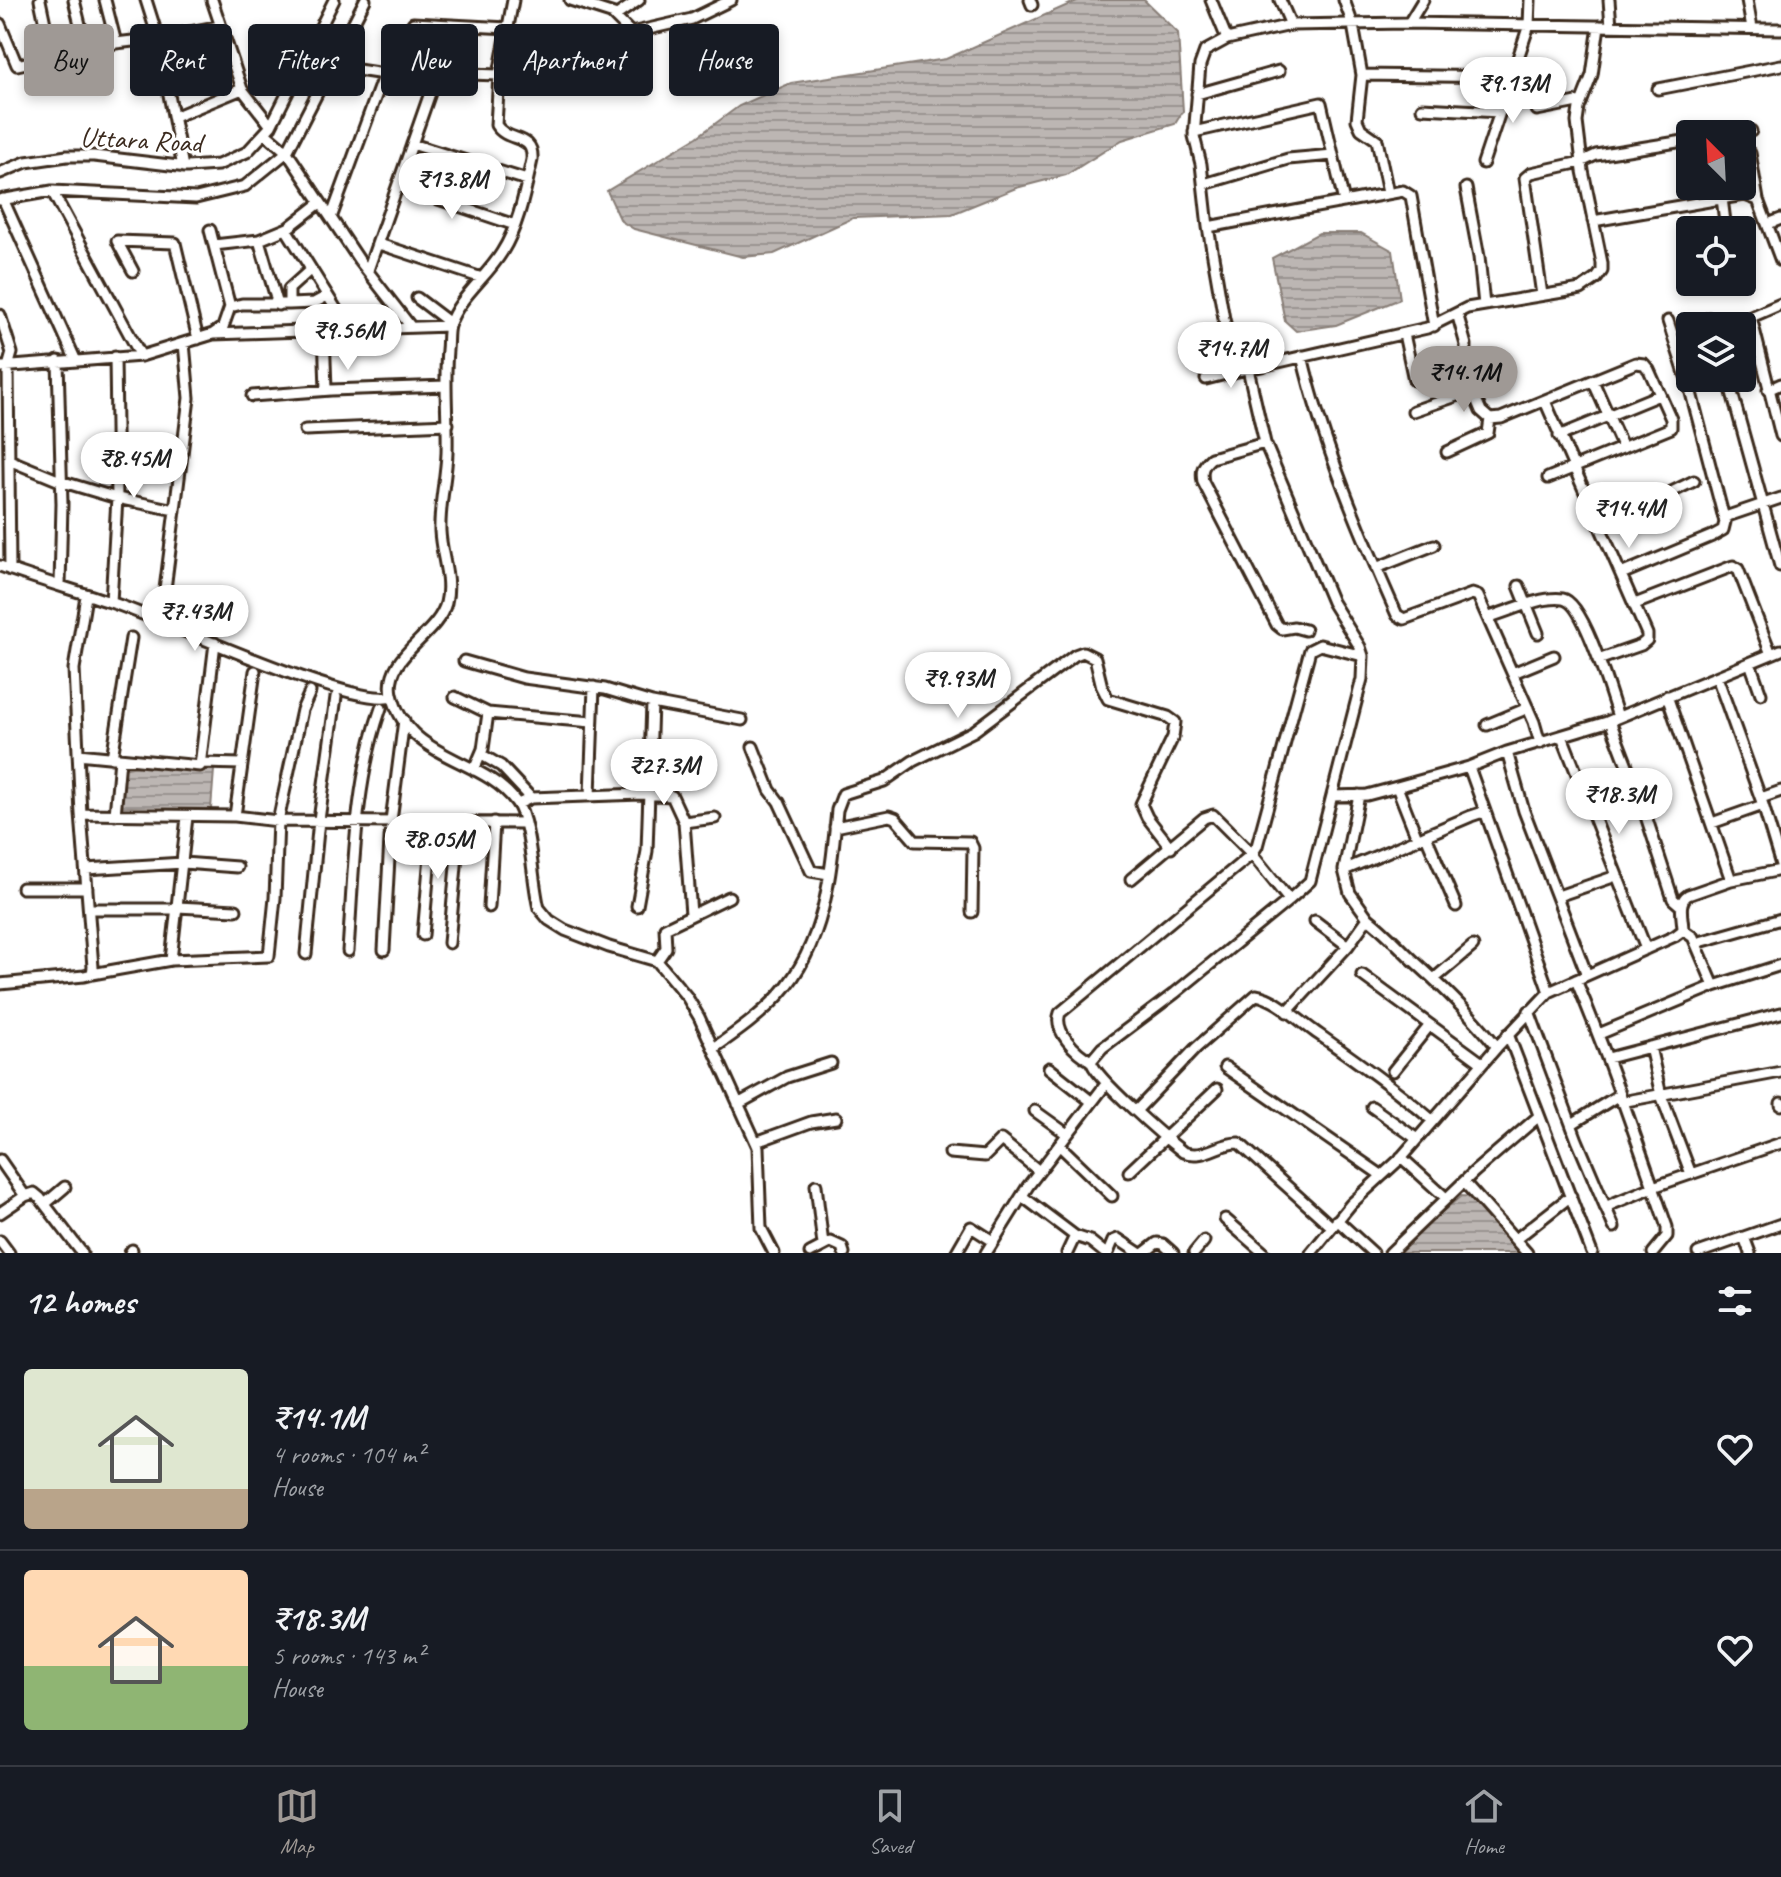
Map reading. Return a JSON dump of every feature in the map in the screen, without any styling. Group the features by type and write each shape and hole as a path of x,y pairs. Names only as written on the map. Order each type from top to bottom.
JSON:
{"street":[{"path":"40,0 45,24"},
{"path":"74,0 80,24"},
{"path":"105,0 116,43 130,41"},
{"path":"146,0 154,24"},
{"path":"212,0 219,24"},
{"name":"Uttara Road","path":"0,173 26,162 67,156 94,156 183,167 218,165 247,152 268,130 334,0"},
{"path":"353,24 365,0"},
{"path":"509,24 513,0"},
{"path":"574,2 608,14 621,14 639,0"},
{"path":"608,14 631,33 692,19 716,3 731,0"},
{"path":"1211,0 1227,39"},
{"path":"1280,0 1291,25"},
{"path":"1344,0 1353,25 1362,75 1357,120 1361,129 1377,140 1388,193"},
{"path":"1483,163 1529,25 1530,0"},
{"path":"1609,0 1611,26"},
{"path":"1747,0 1752,28"},
{"path":"1409,23 1420,2"},
{"path":"413,23 494,27"},
{"path":"1091,1061 1109,1043 1163,1003 1310,881 1362,679 1363,656 1355,637 1332,602 1265,443 1224,319 1194,132 1200,65 1205,51 1227,39 1291,25 1409,23 1781,29"},
{"path":"0,24 17,65 24,63"},
{"path":"1206,379 1434,326 1467,308 1581,289 1597,278 1602,271 1602,263 1581,162 1577,122 1592,75 1599,26"},
{"path":"232,61 242,89 268,130 287,152 320,203 411,327"},
{"path":"1658,89 1781,65"},
{"path":"1197,94 1279,71"},
{"path":"1362,75 1511,77"},
{"path":"331,218 381,82"},
{"path":"174,117 242,89"},
{"path":"169,96 183,167"},
{"path":"76,361 1,200 52,191 196,198 245,186 287,152 316,96"},
{"path":"368,270 429,96"},
{"path":"498,96 496,125 500,131 530,144 533,149 515,225 501,255 450,324 446,386 447,465 440,521 448,588 445,605 431,630 398,664 391,687 392,696 410,729 430,748 502,787 518,804 536,899 549,920 588,940 657,961 687,997 714,1048 738,1104 765,1138 761,1167 761,1228 774,1253"},
{"path":"1537,110 1582,101"},
{"path":"1194,132 1321,103 1344,202"},
{"path":"1422,108 1500,112"},
{"path":"1542,295 1525,178 1531,173 1581,162 1596,155 1676,142"},
{"path":"412,144 527,180"},
{"path":"1204,184 1288,159 1333,155"},
{"path":"399,186 515,225"},
{"path":"1466,188 1484,305"},
{"path":"1756,188 1781,261"},
{"path":"52,191 141,356"},
{"path":"1208,227 1403,191 1411,196 1434,326"},
{"path":"1593,221 1711,200"},
{"path":"214,245 259,240 288,228 320,203"},
{"path":"1768,224 1781,219"},
{"path":"288,228 310,270 349,330"},
{"path":"4,367 141,356 213,334 223,327 230,307 210,230"},
{"path":"259,240 283,305"},
{"path":"133,271 117,241 175,243 198,339"},
{"path":"379,244 482,278"},
{"path":"283,305 289,289 310,270"},
{"path":"230,307 242,304 314,303 327,296"},
{"path":"417,298 450,324"},
{"path":"1781,304 1751,317 1781,436"},
{"path":"1457,313 1466,345 1465,373 1483,414 1490,419 1501,418 1636,363 1644,364 1671,419 1671,428 1548,478"},
{"path":"0,315 12,353 4,367 9,460 5,568 111,602 336,689 381,699 392,696"},
{"path":"1668,321 1676,342"},
{"path":"213,334 450,324"},
{"path":"324,331 326,390"},
{"path":"1404,334 1414,380"},
{"path":"161,621 189,398 184,343"},
{"path":"1302,356 1314,405 1397,615 1404,619 1472,594 1478,596 1528,708 1540,743"},
{"path":"111,602 117,498 115,357"},
{"path":"58,361 62,504 60,585"},
{"path":"1593,381 1623,448"},
{"path":"1768,390 1781,384"},
{"path":"252,396 446,386"},
{"path":"1413,411 1471,391"},
{"path":"1621,574 1723,530 1725,517 1693,392"},
{"path":"1732,392 1780,566"},
{"path":"1559,436 1659,395"},
{"path":"1545,401 1635,604 1647,640 1598,660"},
{"path":"1447,452 1488,433 1490,419"},
{"path":"305,430 448,424"},
{"path":"1265,443 1211,458 1201,471 1203,482 1277,625 1282,629 1294,627 1305,630"},
{"path":"9,460 60,481 117,498 175,510"},
{"path":"1596,519 1643,506 1694,481"},
{"path":"1725,517 1781,498"},
{"path":"1376,568 1434,545"},
{"path":"1333,796 1359,795 1397,787 1469,767 1614,719 1776,652 1738,569 1733,566 1635,604"},
{"path":"1519,586 1538,633"},
{"path":"86,596 74,669 92,974"},
{"path":"1489,617 1563,599 1572,603 1586,627 1598,660 1673,899 1681,906"},
{"path":"115,815 116,759 131,638"},
{"path":"78,754 198,767 202,763 215,643"},
{"path":"1363,656 1320,645 1310,650 1257,846 1252,854 1060,1013 1058,1020 1076,1052 1091,1061 1092,1067 1106,1084 1183,1152 1196,1156 1230,1142 1239,1143 1373,1253"},
{"path":"714,1048 767,1007 797,971 821,919 839,800 843,794 884,781 913,761 974,731 1065,660 1083,652 1095,658 1108,699 1168,717 1175,722 1173,737 1141,804 1171,848"},
{"path":"1513,673 1554,656"},
{"path":"464,661 524,678 594,687 652,703 742,720"},
{"path":"1750,663 1761,694"},
{"path":"235,816 255,671"},
{"path":"1683,930 1681,906 1688,895 1781,867 1762,802 1717,677"},
{"path":"590,795 594,687"},
{"path":"0,984 92,974 171,960 269,956 278,821 302,710 310,692"},
{"path":"1667,696 1731,880"},
{"path":"306,954 319,820 336,697"},
{"path":"455,697 488,713 592,722"},
{"path":"637,906 647,851 652,703"},
{"path":"348,951 366,757 381,708"},
{"path":"1487,725 1528,708"},
{"path":"474,770 482,755 488,713"},
{"path":"384,950 391,821 404,720"},
{"path":"1562,736 1646,949"},
{"path":"753,747 770,790 779,802 811,871 829,874"},
{"path":"1507,752 1524,811 1587,975"},
{"path":"482,755 501,766 531,798"},
{"path":"202,763 242,764"},
{"path":"1469,767 1549,992"},
{"path":"1397,787 1456,906"},
{"path":"1712,823 1781,791"},
{"path":"1359,795 1344,870 1350,893 1368,918 1389,934 1472,1015 1497,1047"},
{"path":"518,804 531,798 672,796 684,822 691,914"},
{"path":"81,814 235,816 278,821 524,823"},
{"path":"1344,870 1421,835 1477,814 1486,814"},
{"path":"1131,879 1204,818 1213,815 1252,854 1289,900"},
{"path":"835,827 889,816 895,818 915,841 970,842 973,848 972,912"},
{"path":"171,960 187,817"},
{"path":"684,822 715,818"},
{"path":"423,935 433,822"},
{"path":"449,943 460,822"},
{"path":"489,907 494,822"},
{"path":"86,869 183,863 237,867"},
{"path":"1558,896 1616,876"},
{"path":"22,888 87,888"},
{"path":"657,961 666,948 665,928 729,897"},
{"path":"89,909 236,910"},
{"path":"1287,1012 1348,946 1368,918"},
{"path":"1696,943 1781,919"},
{"path":"1315,921 1348,946"},
{"path":"1311,1253 1549,992 1683,930"},
{"path":"1683,930 1690,933 1696,943 1714,986"},
{"path":"1434,979 1473,946"},
{"path":"1599,1034 1714,986 1781,965"},
{"path":"1362,975 1482,1063"},
{"path":"1576,980 1608,1058 1667,1227 1667,1236 1653,1253"},
{"path":"1136,1111 1196,1048 1256,995 1287,1012 1397,1089 1433,1121"},
{"path":"1529,1011 1614,1227"},
{"path":"1608,1058 1781,1013"},
{"path":"1393,1071 1430,1025"},
{"path":"1508,1034 1592,1253"},
{"path":"1650,1047 1661,1095 1691,1174"},
{"path":"738,1104 787,1077 831,1063"},
{"path":"1225,1067 1381,1175"},
{"path":"1049,1068 1092,1102"},
{"path":"1572,1124 1620,1098 1661,1095 1781,1072"},
{"path":"986,1253 1039,1171 1106,1084"},
{"path":"1129,1172 1217,1089"},
{"path":"1372,1107 1417,1139"},
{"path":"1035,1111 1067,1134"},
{"path":"1390,1253 1446,1198 1539,1116"},
{"path":"765,1138 811,1122 836,1118"},
{"path":"950,1153 985,1156 1001,1140 1039,1171"},
{"path":"1605,1207 1781,1143"},
{"path":"1059,1145 1112,1196"},
{"path":"1401,1157 1446,1198"},
{"path":"0,1160 25,1196"},
{"path":"1464,1182 1527,1253"},
{"path":"816,1185 823,1245"},
{"path":"45,1204 65,1187"},
{"path":"0,1213 34,1193 82,1253"},
{"path":"1022,1196 1075,1236 1090,1241 1107,1253 1113,1241 1118,1239 1141,1253 1157,1243 1173,1253"},
{"path":"1516,1239 1571,1196"},
{"path":"1225,1219 1264,1253"},
{"path":"1698,1253 1781,1224"},
{"path":"956,1253 971,1227 993,1241"},
{"path":"1067,1253 1075,1236"},
{"path":"1744,1237 1750,1253"},
{"path":"0,1241 9,1253"},
{"path":"1194,1253 1204,1241"},
{"path":"810,1253 823,1245 837,1243 844,1253"}],"shaded area":[{"path":"1079,0 1144,0 1178,33 1183,111 1175,124 1122,140 1066,175 1016,188 952,214 853,218 774,254 743,257 634,229 621,221 607,191 697,137 739,106 762,96 779,96 779,88 791,83 946,59"},
{"path":"1319,233 1361,233 1393,251 1400,299 1336,325 1296,331 1285,321 1272,258"},
{"path":"148,764 214,770 211,809 121,807 122,769"},
{"path":"1461,1196 1473,1197 1519,1253 1393,1253"}]}
